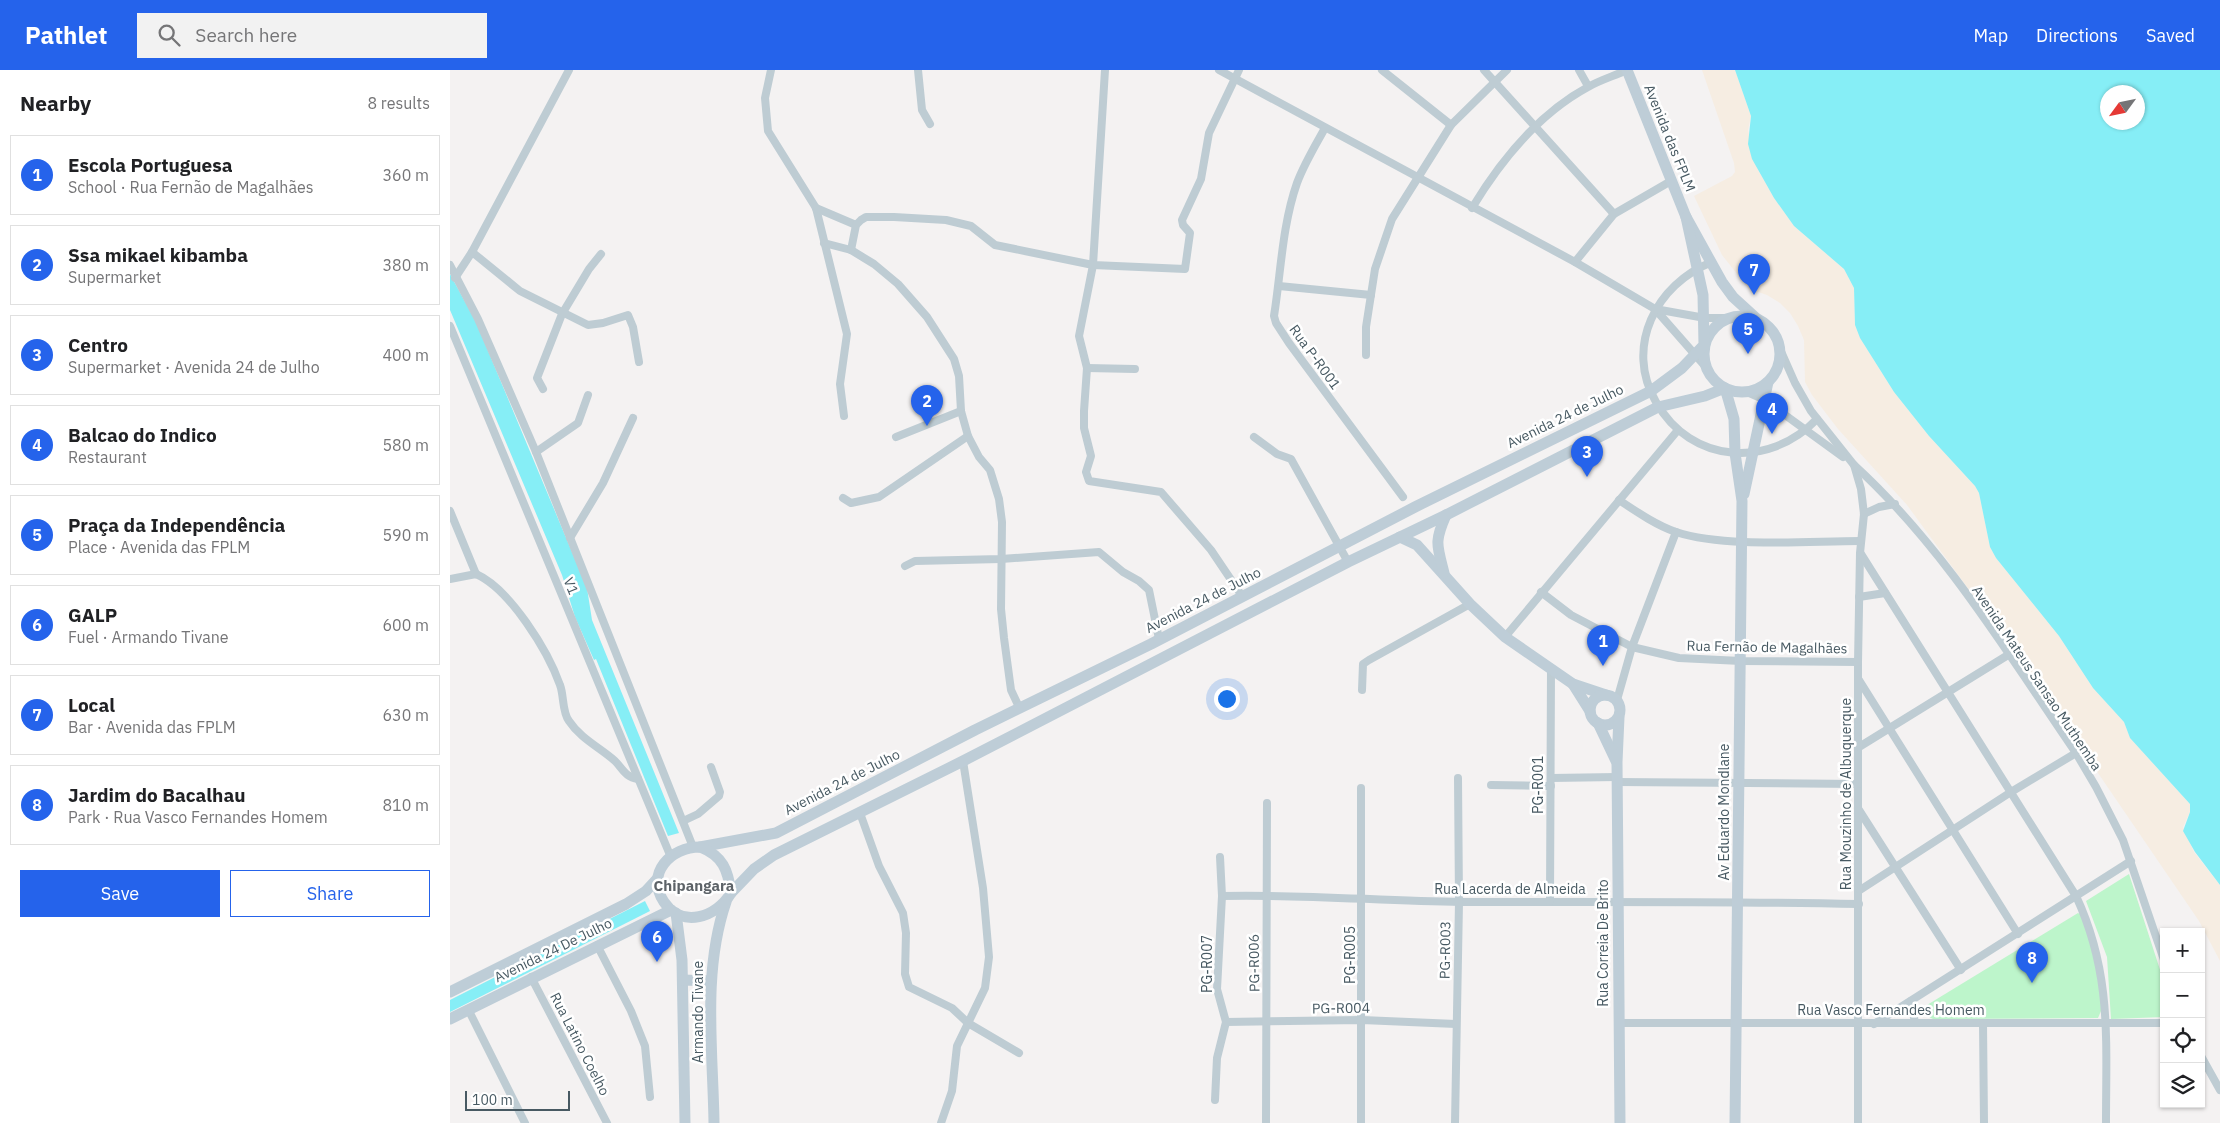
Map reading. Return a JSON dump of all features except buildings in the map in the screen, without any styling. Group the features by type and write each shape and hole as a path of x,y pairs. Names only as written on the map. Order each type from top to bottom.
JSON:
{"street":[{"path":"455,278 472,252 569,70"},
{"path":"771,70 765,98 768,131 816,208 847,334 840,384 844,416"},
{"path":"918,70 922,110 930,124"},
{"path":"1105,70 1092,265 1079,336 1088,368 1084,428 1091,456 1086,476 1089,481 1161,492 1210,550 1242,596"},
{"path":"1218,70 1575,262 1655,309 1705,366 1710,375 1724,388 1734,419 1734,453 1742,501"},
{"path":"850,250 856,225 866,217 946,220 977,229 995,245 1092,265 1185,269 1190,233 1182,220 1201,179 1209,133 1239,70"},
{"path":"1382,70 1451,125"},
{"path":"1484,70 1614,214"},
{"path":"1366,355 1366,326 1375,269 1392,219 1451,125 1493,81 1507,70"},
{"path":"1579,70 1588,86"},
{"path":"1472,208 1501,164 1535,126 1588,86 1627,70"},
{"name":"Avenida das FPLM","path":"1627,70 1686,217 1732,297 1756,318"},
{"name":"Rua P-R001","path":"1325,128 1298,181 1291,204 1274,316 1276,323 1403,497"},
{"path":"1575,262 1614,214 1671,181"},
{"path":"816,208 856,225"},
{"name":"Avenida das FPLM","path":"1686,217 1699,267 1705,318 1704,346"},
{"path":"824,243 850,250 874,264 898,284 937,331 954,359 959,376 961,411 968,436 990,470 996,484 1002,522 1001,609 1005,647 1011,690 1020,707"},
{"path":"472,252 520,291 562,314 588,325 628,315 633,327 639,362"},
{"path":"543,389 537,378 562,314 589,269 601,254"},
{"path":"1712,262 1699,267 1675,283 1655,309 1648,327 1643,356 1651,391 1658,407 1678,430 1692,440 1714,450 1734,453 1752,453 1769,450 1791,441 1807,430 1817,419"},
{"path":"450,266 478,319 536,452 683,821 696,847"},
{"path":"1279,286 1371,295"},
{"path":"1655,309 1705,318 1736,316 1756,318 1772,330 1794,383 1817,419 1854,465"},
{"path":"1705,366 1704,346 1712,329 1726,318"},
{"name":"V1","path":"450,326 670,856"},
{"name":"Avenida 24 de Julho","path":"696,847 776,833 1020,707 1155,642 1520,454 1651,391 1675,373 1704,346"},
{"path":"1747,392 1758,389 1776,373 1780,361 1780,349"},
{"path":"1088,368 1135,369"},
{"path":"1742,501 1768,382"},
{"path":"728,898 727,870 723,862 716,855 696,847 681,849 670,856 662,865 658,878 659,890 663,901 674,912 686,917 697,918 708,915 728,898 754,869 774,855 963,762 1348,562 1531,473 1658,407 1705,396 1724,388 1747,392 1763,399 1854,465"},
{"path":"536,452 578,423 588,395"},
{"path":"896,437 961,411"},
{"path":"570,538 594,500 633,418"},
{"path":"1505,637 1678,430"},
{"path":"843,498 851,502 879,497 968,436"},
{"path":"1254,437 1277,454 1291,458 1348,562"},
{"path":"1540,445 1550,463"},
{"path":"1520,454 1531,473"},
{"name":"Avenida Mateus Sansao Muthemba","path":"1854,465 1895,504 1938,557 2076,753 2096,787 2131,861 2160,948"},
{"name":"Rua Mouzinho de Albuquerque","path":"1854,465 1861,489 1864,514 1860,541 1858,662 1860,890 1858,1123"},
{"path":"1619,500 1645,517 1676,532 1705,539 1742,541 1860,541"},
{"name":"Av Eduardo Mondlane","path":"1736,1123 1739,902 1738,782 1742,661 1742,501"},
{"path":"1864,514 1879,507 1895,504"},
{"path":"450,511 476,574 498,588 534,635 554,670 561,687 567,720 584,738 615,761 626,775 638,779"},
{"path":"1445,575 1436,545 1439,531 1446,515"},
{"path":"1616,762 1620,708 1617,700 1632,647 1676,532"},
{"path":"1400,537 1417,545 1470,604 1505,637 1573,684 1617,700"},
{"path":"905,566 915,561 1001,559 1099,552 1149,590 1155,642 1159,659"},
{"path":"1860,553 2076,896 2094,940 2100,962 2106,1024 2106,1123"},
{"path":"1322,556 1330,572"},
{"path":"450,579 476,574"},
{"name":"Rua Fernão de Magalhães","path":"1541,592 1571,615 1632,647 1679,658 1742,661 1858,662"},
{"path":"1859,597 1885,593"},
{"path":"1362,690 1363,664 1470,604"},
{"path":"1136,651 1144,667"},
{"path":"1858,747 2008,655"},
{"name":"PG-R001","path":"1550,901 1552,670"},
{"path":"1858,678 2018,934"},
{"path":"1573,684 1598,724 1616,762"},
{"path":"1590,711 1592,701 1606,695"},
{"path":"1598,724 1612,724 1619,717"},
{"path":"1860,890 1952,829 2076,753"},
{"path":"940,1123 952,1091 957,1046 985,988 989,957 983,888 963,762"},
{"name":"Rua Correia De Brito","path":"1616,762 1620,1123"},
{"path":"683,821 698,814 719,796 720,792 711,767"},
{"name":"PG-R003","path":"1454,1123 1459,902 1458,778"},
{"path":"1491,785 1617,780 1858,784"},
{"name":"PG-R005","path":"1361,788 1361,1123"},
{"name":"PG-R006","path":"1266,1123 1267,802"},
{"path":"1859,810 1961,970"},
{"path":"860,813 878,866 903,913 906,932 906,981 909,986 952,1008 968,1023 1019,1053"},
{"name":"PG-R007","path":"1215,1100 1218,1058 1226,1022 1217,990 1222,896 1220,857"},
{"path":"1874,1024 2131,861"},
{"name":"Avenida 24 De Julho","path":"450,992 626,904 646,891 658,878"},
{"name":"Rua Lacerda de Almeida","path":"1222,896 1266,895 1459,902 1859,904"},
{"name":"Armando Tivane","path":"714,1123 711,980 716,930 728,898"},
{"name":"Armando Tivane","path":"674,912 683,980 685,1123"},
{"name":"Avenida 24 De Julho","path":"450,1019 597,945 674,912"},
{"path":"597,945 631,1010 645,1046 650,1097"},
{"name":"Rua Latino Coelho","path":"531,977 607,1123"},
{"path":"683,980 711,980"},
{"path":"1911,1001 1915,1023"},
{"path":"468,1009 525,1123"},
{"name":"PG-R004","path":"1226,1022 1362,1020 1456,1024"},
{"name":"Rua Vasco Fernandes Homem","path":"1618,1023 2160,1023"},
{"path":"1983,1023 1984,1123"},
{"path":"2205,1063 2220,1090"}],"green space":[{"path":"2129,874 2160,970 2160,1017 2111,1019 2107,957 2086,901"},
{"path":"2078,913 2085,917 2104,1004 2098,1018 1933,1019 1927,1016 1925,1011 1927,1005"}],"sand":[{"path":"1702,70 1735,70 1751,116 1748,130 1758,170 1774,198 1794,226 1844,269 1854,288 1855,325 1860,338 1894,392 1929,436 1975,486 1979,493 1990,547 1996,558 2059,636 2093,688 2124,722 2130,738 2190,804 2190,812 2183,827 2194,852 2220,885 2220,961 2205,932 2205,928 2203,928 2027,669 1907,505 1838,429 1812,395 1805,382 1804,340 1790,313 1780,303 1767,295 1749,289 1722,255 1694,196 1732,176 1735,172 1734,163"}],"water":[{"path":"1735,70 2220,70 2220,885 2195,852 2183,831 2190,812 2190,804 2130,738 2124,722 2093,688 2059,636 1996,558 1990,547 1979,493 1975,486 1929,436 1894,392 1860,338 1855,325 1854,288 1844,269 1794,226 1774,198 1752,159 1748,144 1751,116"},
{"path":"450,274 476,322 587,588 592,620 679,833 668,836 596,659 594,660 575,617 562,575 450,310"},
{"path":"645,901 650,911 450,1012 450,1000"}],"place":[{"name":"Local","path":"1754,295"},
{"name":"Praça da Independência","path":"1748,354"},
{"name":"Ssa mikael kibamba","path":"927,426"},
{"name":"Balcao do Indico","path":"1772,434"},
{"name":"Centro","path":"1587,477"},
{"name":"Escola Portuguesa","path":"1603,666"},
{"name":"GALP","path":"657,962"},
{"name":"Jardim do Bacalhau","path":"2032,983"}],"district":[{"name":"Chipangara","path":"694,885"}]}
